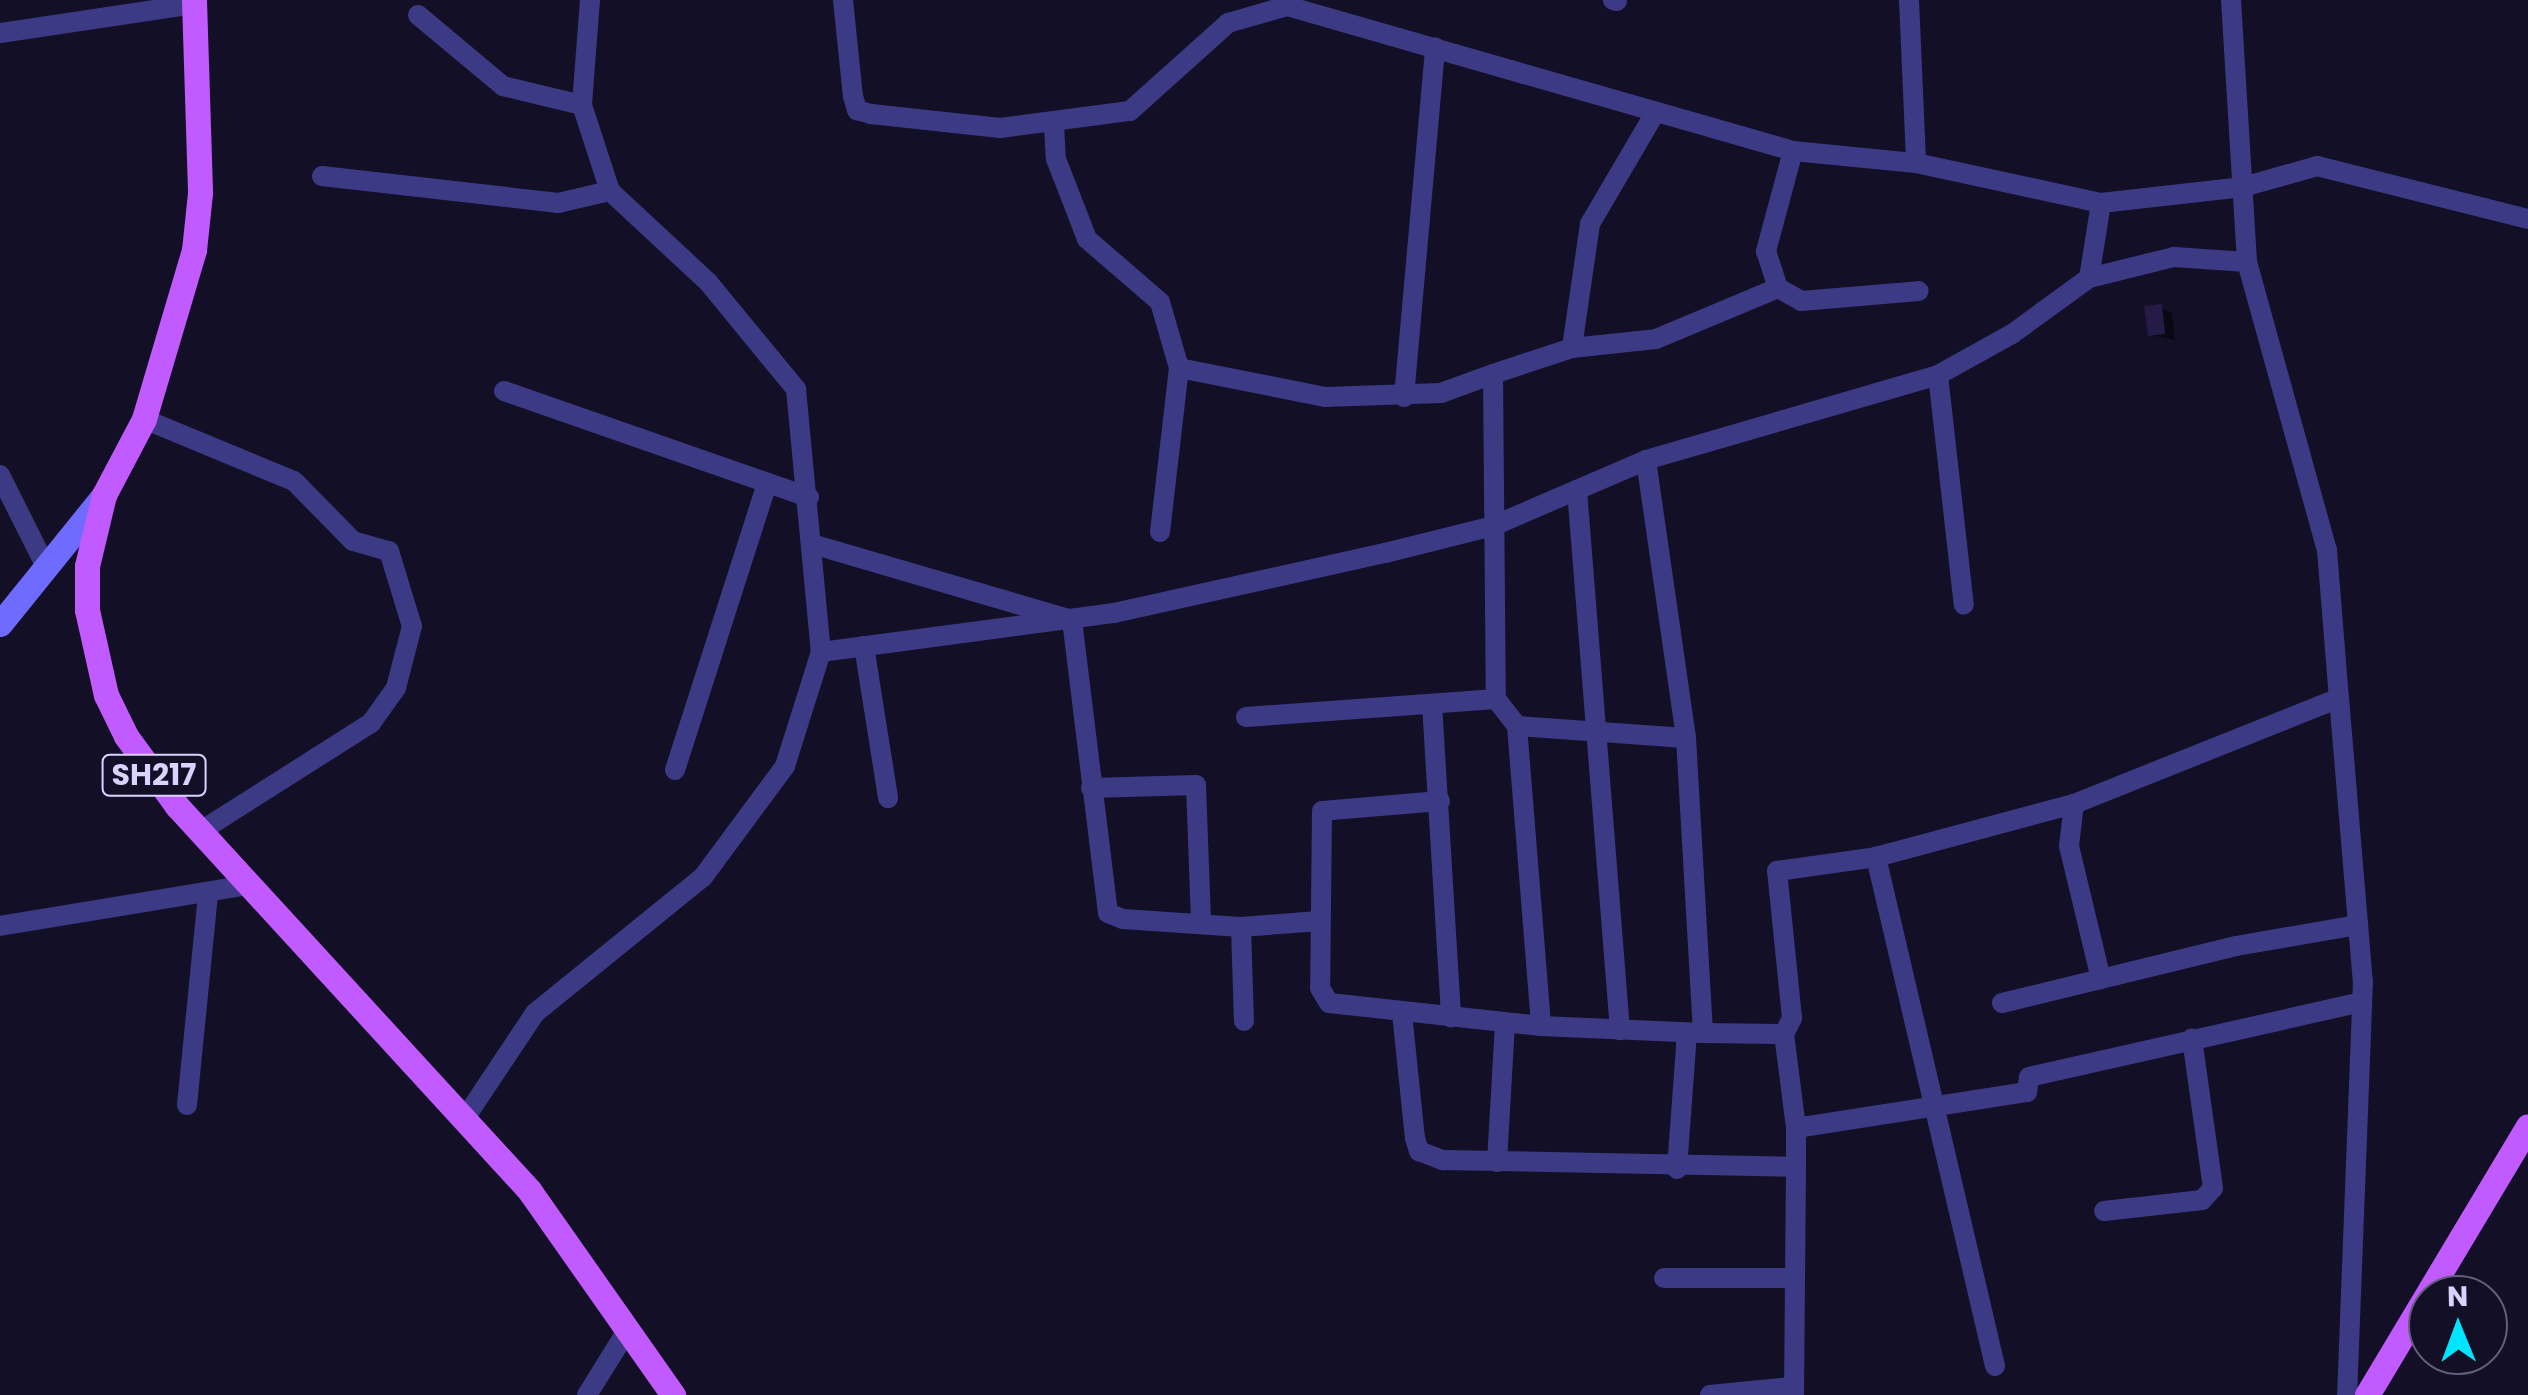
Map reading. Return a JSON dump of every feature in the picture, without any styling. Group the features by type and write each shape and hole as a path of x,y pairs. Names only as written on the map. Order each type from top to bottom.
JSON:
{"main road":[{"name":"SH217","path":"194,2 200,192 194,250 144,418 104,495 87,566 97,665 126,736 201,831 528,1190 625,1334 673,1395"},
{"path":"2367,1395 2528,1126"}],"street":[{"path":"465,1118 534,1013 683,898 726,846 785,766 821,652 796,389 784,366 708,282 610,191 582,105 590,0"},
{"path":"843,0 857,110 1000,128 1054,124 1130,111 1228,23 1285,3 1793,151 1916,163 2101,203 2242,187 2317,166 2528,219"},
{"path":"1909,0 1916,163"},
{"path":"2231,0 2248,262 2327,550 2340,698 2362,1002 2347,1395"},
{"path":"0,33 194,2"},
{"path":"418,15 503,86 582,105"},
{"path":"1404,397 1435,46"},
{"path":"1572,348 1590,224 1656,113"},
{"path":"1054,124 1056,159 1088,239 1160,302 1178,368 1160,532"},
{"path":"1793,151 1766,251 1778,288 1801,301 1919,291"},
{"path":"322,176 558,202 610,191"},
{"path":"2089,278 2101,203"},
{"path":"821,652 1072,620 1492,526 1646,460 1938,375 2012,334 2089,278 2174,257 2248,262"},
{"path":"1178,368 1325,397 1441,394 1572,348 1656,339 1778,288"},
{"path":"1493,374 1496,699 1517,726 1541,1026"},
{"path":"1938,375 1964,605"},
{"path":"504,391 808,497"},
{"path":"144,418 294,480 353,541 389,550 412,626 396,688 372,723 201,831"},
{"path":"1646,460 1686,738 1695,1033 1677,1169"},
{"path":"0,475 47,568"},
{"path":"676,770 768,483"},
{"path":"1577,490 1620,1030"},
{"path":"1,621 104,495"},
{"path":"812,544 1072,620"},
{"path":"1072,620 1108,913 1241,926 1319,920"},
{"path":"864,646 888,798"},
{"path":"1710,1395 1793,1391 1796,1128 1784,1034 1792,1018 1778,872 1876,858 2074,804 2340,698"},
{"path":"1246,717 1496,699"},
{"path":"1432,704 1450,1018"},
{"path":"1517,726 1686,738"},
{"path":"1091,788 1172,780 1196,785 1201,924"},
{"path":"1440,801 1322,811 1320,988 1329,1003 1541,1026 1784,1034"},
{"path":"2074,804 2069,846 2101,979"},
{"path":"1876,858 1995,1366"},
{"path":"0,926 249,885"},
{"path":"186,1104 208,894"},
{"path":"2002,1003 2358,925"},
{"path":"1241,926 1244,1022"},
{"path":"1796,1128 2027,1092 2029,1077 2362,1002"},
{"path":"1402,1013 1419,1151 1443,1160 1677,1169 1796,1167"},
{"path":"1497,1162 1506,1022"},
{"path":"2104,1211 2202,1200 2213,1188 2192,1038"},
{"path":"1664,1278 1794,1278"},
{"path":"587,1395 625,1334"}],"building":[{"path":"2162,304 2165,334 2148,336 2144,306"}]}
